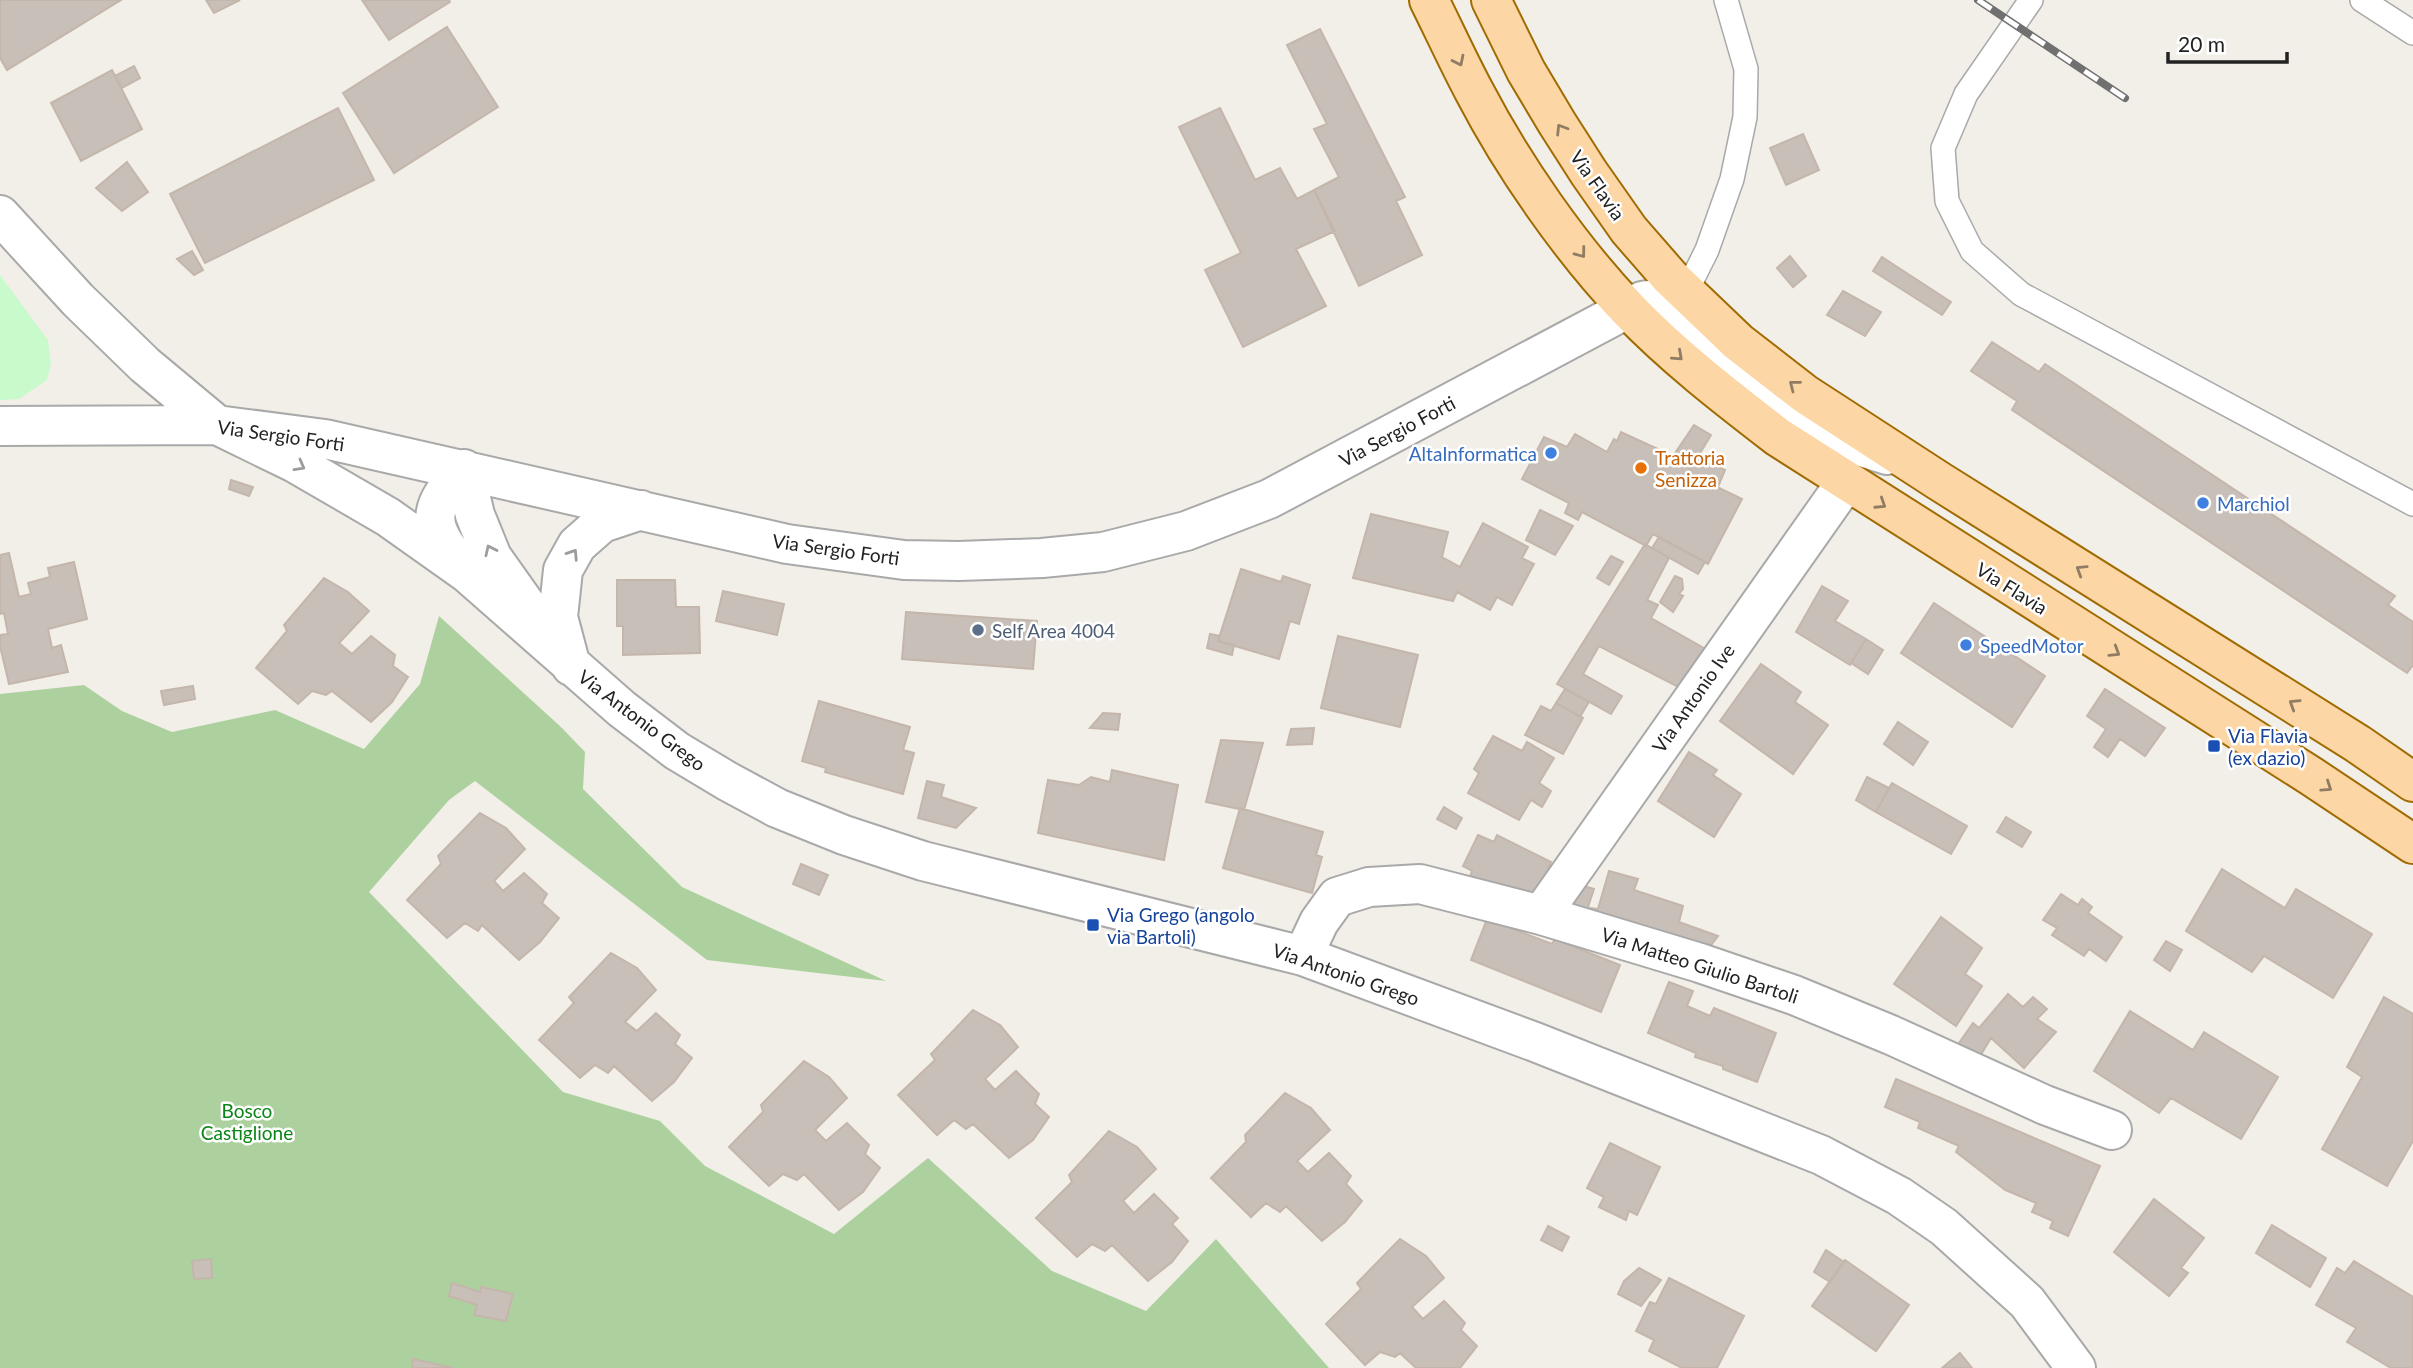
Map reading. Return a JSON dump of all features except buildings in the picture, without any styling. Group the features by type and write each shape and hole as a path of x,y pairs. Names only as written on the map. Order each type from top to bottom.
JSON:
{"main road":[{"name":"Via Flavia","path":"1429,0 1475,93 1545,205 1590,265 1628,309 1675,354 1778,437 2291,763 2413,844"},
{"name":"Via Flavia","path":"1491,0 1526,71 1589,173 1629,230 1670,277 1738,342 1805,394 1912,464 2358,744 2413,782"}],"street":[{"path":"0,215 78,300 145,365 217,425"},
{"name":"Via Flavia","path":"1628,309 1651,299 1659,302 1764,395 1807,425 1912,464"},
{"name":"Via Sergio Forti","path":"0,426 217,425 326,439 787,544 904,560 1042,558 1103,552 1186,531 1269,499 1628,309"},
{"name":"Via Antonio Grego","path":"217,425 295,463 388,517 467,573 571,666 677,751 777,808 844,835 923,861 1303,956 1535,1042 1821,1155 1899,1196 1944,1227 2026,1302 2076,1368"},
{"name":"Via Antonio Grego","path":"464,469 443,492 436,509 435,527 444,545 467,573"},
{"name":"Via Antonio Grego","path":"464,469 475,515 492,557 571,666"},
{"name":"Via Antonio Ive","path":"1541,915 1846,482"},
{"name":"Via Antonio Grego","path":"571,666 558,617 563,570 577,545 602,523 641,510"},
{"name":"Via Matteo Giulio Bartoli","path":"1303,956 1319,922 1337,897 1368,887 1420,884 1541,915 1700,963 1794,995 1891,1035 2045,1105 2112,1130"}],"lane":[{"path":"1686,292 1707,250 1732,179 1745,117 1746,69 1727,0"},
{"path":"2031,0 1966,94 1943,148 1947,201 1972,251 2021,294 2413,505"},
{"path":"2362,0 2413,33"}],"green space":[{"path":"0,275 48,340 51,363 47,380 19,399 0,400"},
{"name":"Bosco Castiglione","path":"439,616 585,752 583,789 682,887 886,981 707,960 475,781 449,800 369,892 563,1092 660,1121 705,1166 834,1234 928,1158 1052,1271 1146,1311 1216,1239 1329,1368 0,1368 0,694 84,685 122,711 172,732 275,710 364,749 420,684"}],"railway":[{"path":"1978,0 2125,98"}],"place":[{"name":"AltaInformatica","path":"1551,453"},
{"name":"Trattoria Senizza","path":"1641,468"},
{"name":"Marchiol","path":"2203,503"},
{"name":"Self Area 4004","path":"978,630"},
{"name":"SpeedMotor","path":"1966,645"},
{"name":"Via Flavia (ex dazio)","path":"2214,746"},
{"name":"Via Grego (angolo via Bartoli)","path":"1093,925"}]}
